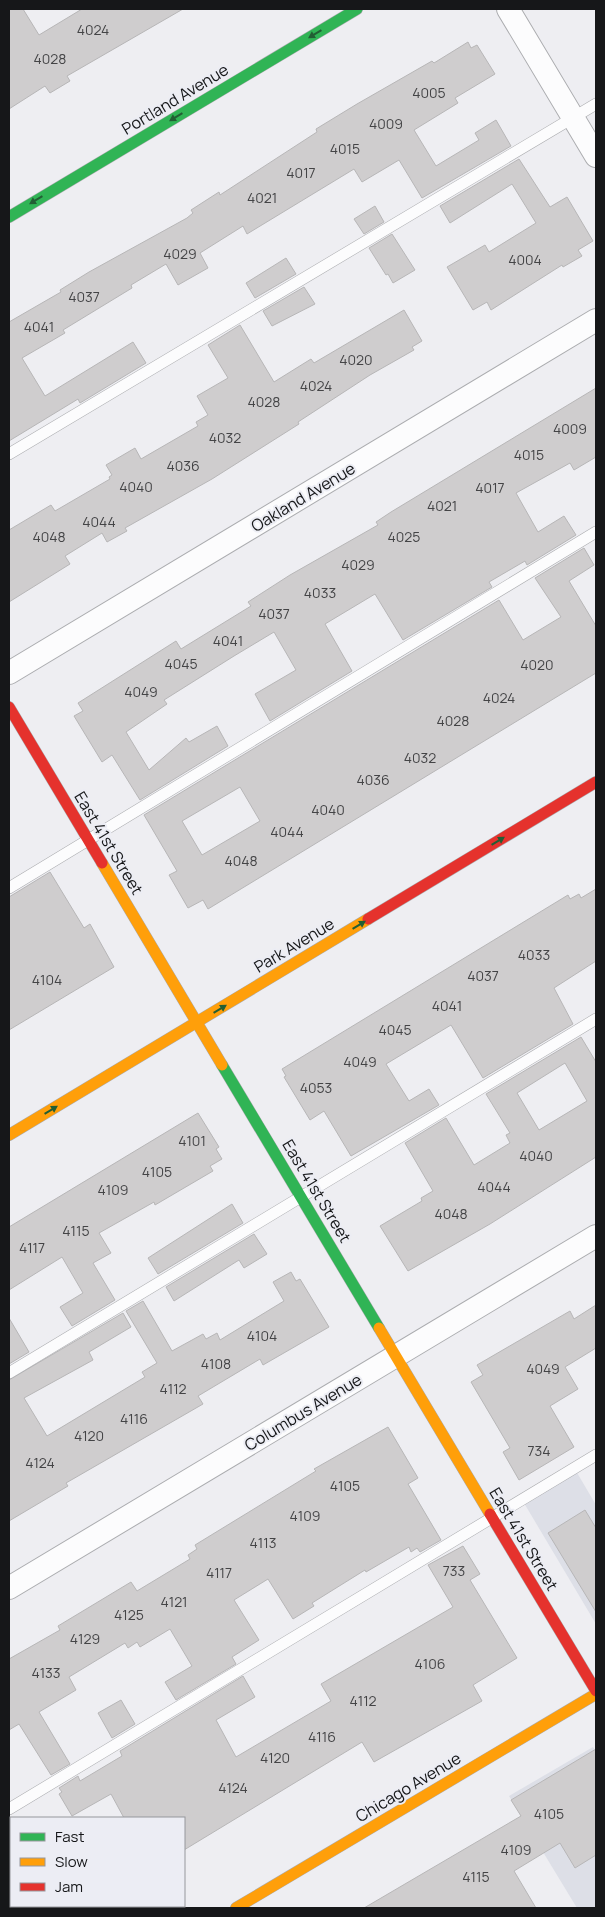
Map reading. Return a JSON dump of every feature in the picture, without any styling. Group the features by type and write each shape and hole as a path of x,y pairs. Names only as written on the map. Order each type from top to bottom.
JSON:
{"street":[{"name":"Portland Avenue","path":"9,216 357,9"},
{"path":"508,9 596,156"},
{"name":"Oakland Avenue","path":"9,673 596,320"},
{"name":"East 41st Street","path":"9,708 596,1692"},
{"name":"Park Avenue","path":"9,1135 596,782"},
{"name":"Columbus Avenue","path":"9,1588 596,1236"},
{"name":"Chicago Avenue","path":"236,1908 596,1692"}],"lane":[{"path":"9,454 596,104"},
{"path":"9,888 596,532"},
{"path":"9,1373 596,1019"},
{"path":"9,1809 596,1454"}],"shaded area":[{"path":"576,1471 596,1505 596,1624 524,1503"},
{"path":"593,1747 596,1752 596,1908 577,1908 509,1796"}],"building":[{"path":"9,9 23,9 39,35 82,9 183,9 67,76 70,81 50,93 45,86 9,109"},
{"path":"468,42 471,48 477,45 495,74 455,98 458,103 414,130 436,166 479,140 475,133 496,120 511,146 422,198 399,160 362,182 354,169 247,234 243,226 200,253 208,268 178,285 166,264 131,285 132,288 63,330 65,333 22,358 45,396 133,342 146,363 80,403 78,399 9,441 9,322 61,292 60,290 89,272 187,218 193,213 191,210 219,192 220,195 317,132 316,129"},
{"path":"519,159 550,207 567,197 593,241 578,250 582,256 563,267 562,265 491,310 487,302 473,310 447,267 485,245 489,252 536,223 512,184 450,223 440,206"},
{"path":"375,206 384,222 364,234 354,219"},
{"path":"392,234 415,270 393,283 369,248"},
{"path":"286,258 296,274 255,298 246,283"},
{"path":"304,287 315,304 272,326 263,311"},
{"path":"404,310 422,341 412,347 414,350 370,375 298,422 299,424 212,479 125,528 127,531 107,542 102,533 65,556 70,564 9,602 9,530 51,505 55,511 110,479 109,477 112,475 106,465 135,448 141,459 198,426 196,422 208,415 197,396 228,378 208,345 240,325 274,382 311,359 314,363"},
{"path":"596,388 596,457 574,470 570,463 516,493 538,532 564,516 576,535 527,565 525,561 489,582 492,587 403,640 375,594 325,624 352,671 270,721 255,694 296,670 274,632 234,656 164,700 167,704 126,732 149,770 186,738 189,742 217,726 228,746 140,800 112,755 102,762 74,716 83,711 78,703 176,641 181,649 251,606 248,602 290,575 378,525 376,522 391,512"},
{"path":"584,548 594,565 569,581 596,626 596,673 208,909 203,900 188,908 169,875 177,871 144,815 499,600 523,640 561,617 535,578","holes":["240,787 260,821 202,855 182,821"]},
{"path":"50,872 84,928 90,924 114,967 9,1030 9,897"},
{"path":"596,889 596,961 554,988 573,1024 483,1078 451,1025 386,1064 409,1101 429,1089 439,1105 351,1156 324,1111 310,1120 284,1077 286,1076 282,1069 568,895 570,899 579,894 581,898"},
{"path":"581,1037 596,1062 596,1157 490,1224 408,1271 380,1226 422,1201 421,1198 433,1191 405,1143 446,1118 474,1165 510,1143 506,1135 510,1133 486,1094","holes":["565,1063 587,1101 539,1130 517,1093"]},
{"path":"198,1113 219,1147 216,1149 222,1159 210,1166 213,1171 155,1205 154,1202 99,1233 111,1253 93,1263 115,1300 72,1326 60,1307 83,1293 62,1257 9,1290 9,1227"},
{"path":"232,1204 243,1223 158,1274 148,1258"},
{"path":"254,1234 267,1254 244,1268 239,1260 174,1301 166,1287"},
{"path":"291,1272 296,1281 300,1279 329,1327 263,1365 260,1359 198,1396 203,1404 66,1483 68,1486 9,1521 9,1380 123,1313 131,1327 89,1352 93,1360 24,1398 47,1436 145,1377 142,1372 157,1363 126,1311 143,1301 172,1351 203,1334 206,1339 217,1333 220,1340 284,1301 273,1282"},
{"path":"596,1305 596,1348 565,1367 578,1389 550,1406 574,1447 519,1480 503,1452 510,1448 471,1382 483,1375 477,1365 570,1311 574,1319"},
{"path":"9,1318 29,1352 9,1364"},
{"path":"388,1427 418,1478 408,1484 441,1540 420,1552 417,1548 411,1552 409,1547 366,1572 365,1570 312,1603 314,1606 293,1619 268,1579 234,1600 259,1640 232,1657 236,1664 176,1700 165,1682 192,1666 170,1629 140,1647 137,1642 128,1648 125,1643 69,1677 76,1690 39,1712 70,1764 51,1775 19,1724 9,1730 9,1659 60,1630 58,1626 131,1582 137,1591 190,1559 188,1555 197,1549 195,1545 316,1471 314,1469"},
{"path":"585,1510 596,1528 596,1612 548,1533"},
{"path":"463,1546 480,1574 470,1580 517,1658 473,1685 482,1701 374,1762 362,1742 185,1849 185,1817 123,1817 111,1794 72,1816 59,1794 62,1792 59,1788 78,1776 80,1781 122,1756 120,1751 243,1676 255,1697 216,1720 236,1757 331,1701 321,1684 453,1607 428,1565"},
{"path":"121,1700 135,1724 112,1738 98,1713"},
{"path":"596,1749 596,1855 575,1868 560,1843 514,1871 536,1908 364,1908 521,1816 511,1800"}],"traffic: fast":[{"path":"9,217 357,9"},
{"path":"222,1065 379,1328"}],"traffic: slow":[{"path":"102,863 222,1065"},
{"path":"9,1135 368,919"},
{"path":"379,1328 490,1514"},
{"path":"236,1908 596,1694"}],"traffic: jam":[{"path":"9,707 102,863"},
{"path":"368,919 596,782"},
{"path":"490,1514 596,1691"}]}
